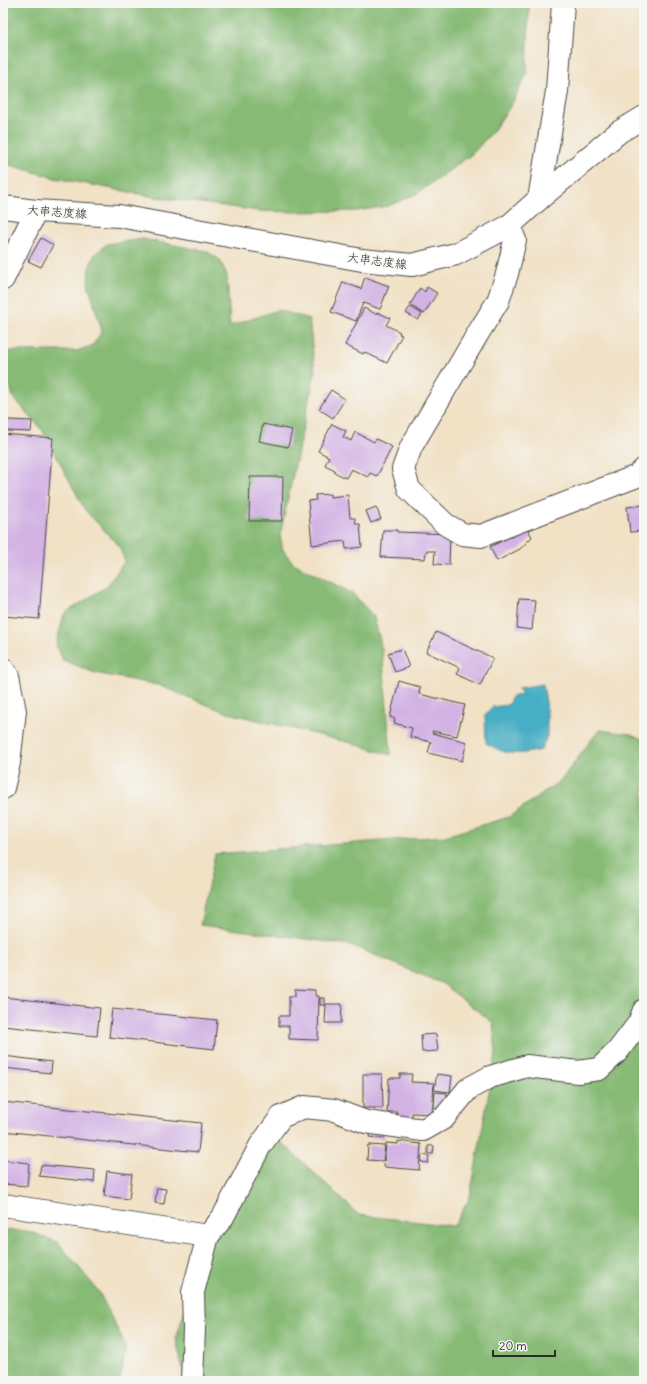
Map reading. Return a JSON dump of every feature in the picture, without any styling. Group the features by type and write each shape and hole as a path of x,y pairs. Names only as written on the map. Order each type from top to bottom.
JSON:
{"street":[{"path":"539,199 556,90 563,3"},
{"name":"大串志度線","path":"3,207 36,211 119,216 362,260 412,265 456,254 509,226 619,132 644,117"},
{"path":"3,279 36,211"},
{"path":"509,226 515,240 507,274 498,301 411,447 404,469 409,489 445,524 462,534 481,536 637,476 644,469"},
{"path":"3,669 8,676 15,711 9,763 3,788"},
{"path":"192,1381 194,1329 193,1292 208,1236 223,1217 260,1146 281,1117 304,1107 334,1110 366,1122 423,1130 444,1118 468,1089 490,1077 527,1066 578,1072 599,1069 617,1052 639,1022 644,1010"},
{"path":"3,1205 208,1236"}],"green space":[{"path":"3,3 528,3 527,73 513,102 493,131 472,154 418,193 388,206 357,211 260,211 155,197 55,178 3,163"},
{"path":"143,239 206,251 220,260 227,275 230,326 278,310 309,319 315,372 280,535 283,550 293,563 352,593 374,617 382,649 391,755 351,743 225,712 158,685 95,673 63,660 56,645 64,614 107,586 125,561 119,546 85,510 43,431 13,397 5,367 9,351 77,351 93,345 102,331 88,284 89,268 95,254 107,244"},
{"path":"599,730 631,734 644,740 644,1381 185,1381 176,1339 206,1239 265,1127 359,1215 454,1226 470,1197 496,1053 493,1023 443,984 351,945 200,925 215,854 445,836 509,817 561,780"},
{"path":"3,1230 27,1231 58,1242 99,1292 126,1347 120,1381 3,1381"}],"water":[{"path":"543,684 547,709 547,736 541,750 525,753 512,753 500,750 486,743 485,715 492,707 508,705 512,696 522,694 518,688"}],"building":[{"path":"41,238 53,245 41,267 28,261"},
{"path":"365,277 389,286 380,309 363,303 356,321 331,312 343,282 361,289"},
{"path":"427,287 437,293 424,314 410,305 420,288 425,292"},
{"path":"410,307 422,314 418,320 406,313"},
{"path":"364,308 376,314 377,312 390,318 386,325 400,332 399,334 402,335 387,363 345,345"},
{"path":"331,390 345,399 333,418 319,409"},
{"path":"8,420 32,421 31,432 7,431"},
{"path":"263,424 292,430 288,447 259,441"},
{"path":"332,424 346,431 343,437 351,441 355,432 374,442 376,439 392,447 377,476 370,473 368,477 351,469 346,478 334,472 335,470 325,465 329,457 318,451"},
{"path":"3,434 53,438 39,619 3,616"},
{"path":"250,477 283,477 282,521 249,521"},
{"path":"330,494 330,497 348,495 350,518 355,518 356,524 360,524 362,547 346,549 345,541 312,545 308,501 316,500 315,495"},
{"path":"644,505 644,531 630,532 627,507"},
{"path":"376,507 381,519 371,523 366,511"},
{"path":"527,528 532,537 520,549 497,561 490,547"},
{"path":"383,530 450,534 449,565 434,564 435,551 426,551 425,559 381,557"},
{"path":"519,599 535,600 532,630 517,628"},
{"path":"436,632 493,658 480,685 457,674 460,668 426,652"},
{"path":"402,649 409,667 395,672 388,653"},
{"path":"399,681 420,687 419,694 465,705 457,736 432,731 432,733 467,742 462,761 428,753 431,742 410,737 412,728 394,723 395,719 390,717"},
{"path":"295,989 315,990 315,996 319,996 318,1040 289,1039 289,1026 279,1026 279,1016 289,1016 289,996 295,996"},
{"path":"3,997 100,1008 97,1036 3,1026"},
{"path":"320,998 325,998 325,1005 320,1005"},
{"path":"326,1004 342,1004 341,1023 325,1023"},
{"path":"112,1009 217,1020 214,1049 109,1037"},
{"path":"436,1034 438,1051 422,1052 421,1035"},
{"path":"3,1056 52,1062 51,1073 3,1068"},
{"path":"363,1074 382,1074 383,1108 363,1108"},
{"path":"400,1074 412,1074 411,1082 434,1083 432,1114 412,1113 412,1117 397,1116 397,1112 387,1112 389,1078 400,1078"},
{"path":"437,1074 452,1076 450,1092 434,1090"},
{"path":"435,1092 447,1093 446,1109 434,1108"},
{"path":"3,1102 201,1123 198,1152 3,1131"},
{"path":"370,1130 385,1132 384,1139 369,1137"},
{"path":"398,1141 421,1144 419,1170 384,1167 386,1143 398,1144"},
{"path":"368,1145 385,1146 383,1161 367,1160"},
{"path":"428,1146 434,1146 433,1154 428,1154"},
{"path":"422,1155 429,1156 428,1163 421,1162"},
{"path":"3,1160 29,1163 27,1186 3,1184"},
{"path":"41,1165 95,1170 94,1182 39,1176"},
{"path":"107,1171 132,1174 129,1199 104,1196"},
{"path":"157,1188 166,1189 164,1204 155,1203"}]}
